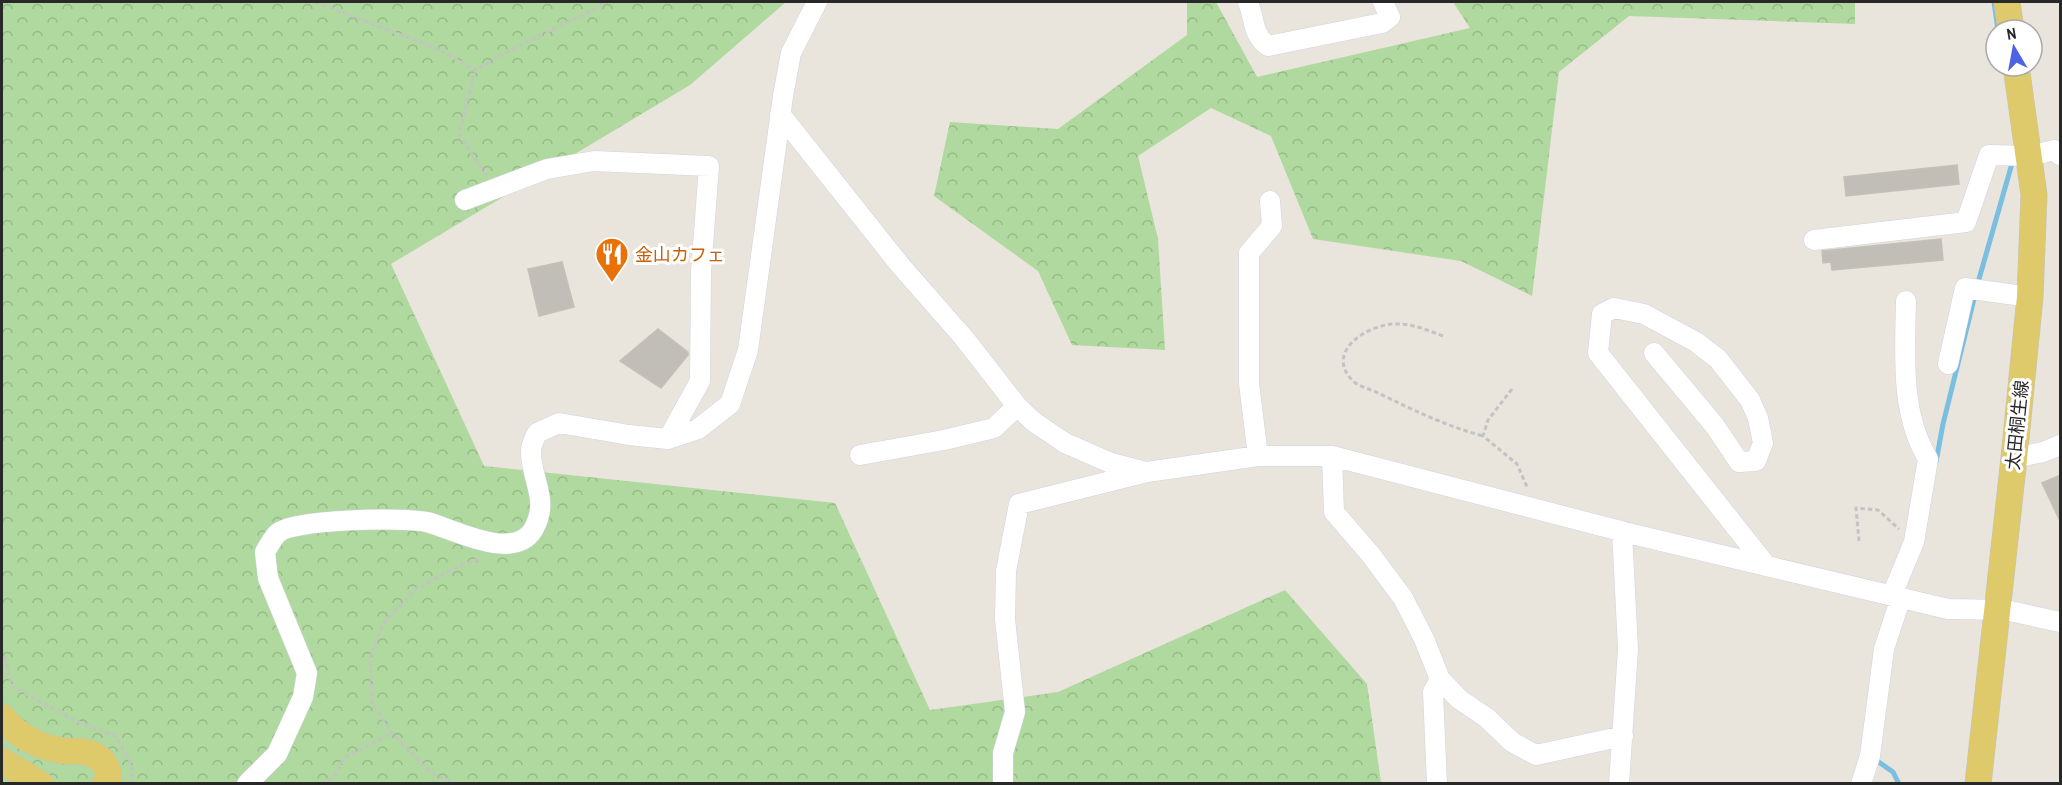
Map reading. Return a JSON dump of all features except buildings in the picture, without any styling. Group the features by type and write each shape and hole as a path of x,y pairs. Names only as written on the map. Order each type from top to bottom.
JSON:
{"main road":[{"path":"2007,2 2009,18"},
{"name":"太田桐生線","path":"1978,783 2030,297 2034,195 2018,78"},
{"path":"2,717 9,726 35,743 65,752 88,752 98,757 106,764 110,776 105,783"},
{"path":"2,761 31,780 40,783"}],"street":[{"path":"247,783 277,754 303,697 307,673 268,578 265,552 278,532 314,523 377,520 425,522 488,543 515,543 532,532 542,510 531,449 537,433 559,423 668,439 698,429 730,404 748,350 780,114 791,53 817,2"},
{"path":"1248,2 1260,40 1268,46 1382,23 1390,17 1383,2"},
{"path":"780,114 900,265 964,338 1017,406 1034,422 1065,444 1111,463 1147,472"},
{"path":"1814,240 1966,222 1989,155 2030,156 2054,150 2061,155"},
{"path":"465,200 547,169 594,160 709,166 701,272 700,381 668,439"},
{"path":"1258,456 1249,383 1249,253 1272,226 1270,201"},
{"path":"1948,364 1965,288 2030,297"},
{"path":"1861,783 1870,756 1884,649 1896,596 1914,542 1928,459 1912,424 1907,385 1906,301"},
{"path":"1654,353 1715,426 1739,462 1756,461 1763,443 1758,418 1750,400 1718,359 1696,342 1644,315 1614,308 1602,314 1598,353 1765,564"},
{"path":"860,455 944,440 994,428 1017,406"},
{"path":"2014,458 2043,452 2061,445"},
{"path":"1003,783 1003,753 1015,712 1005,619 1006,572 1019,504 1147,472 1258,456 1332,456 1622,531 1948,609 1996,610 2061,622"},
{"path":"1332,456 1334,512 1371,555 1403,598 1424,639 1440,679 1460,699 1487,718 1512,742 1536,755 1623,736"},
{"path":"1619,783 1628,649 1622,531"},
{"path":"1437,783 1433,692 1440,679"}],"path":[{"path":"315,2 438,50 475,70"},
{"path":"496,189 459,135 475,70 605,2"},
{"path":"1443,336 1422,328 1394,324 1372,328 1357,338 1344,353 1343,366 1354,382 1451,427 1484,436 1517,464 1538,509"},
{"path":"1484,436 1488,420 1512,389"},
{"path":"1859,541 1856,508 1878,510 1914,542"},
{"path":"457,783 432,774 392,733 372,703 370,657 383,624 416,589 457,567 480,558"},
{"path":"2,649 13,687 76,721 115,736 132,764 131,783"},
{"path":"331,783 344,758 392,733"},
{"path":"321,783 335,776"}],"green space":[{"path":"2,2 786,2 690,85 391,264 484,466 835,503 930,710 1058,692 1285,590 1367,684 1381,783 2,784"},
{"path":"1187,2 1216,2 1257,77 1470,28 1453,2 1855,2 1855,24 1629,16 1559,72 1532,296 1461,261 1313,239 1271,136 1211,108 1138,156 1158,239 1165,350 1072,345 1038,271 934,196 950,122 1058,129 1187,35"}],"waterway":[{"path":"1994,2 1996,18"},
{"path":"1936,462 1943,424 1979,279 2013,160"},
{"path":"1873,758 1893,772 1899,784"}],"place":[{"name":"金山カフェ","path":"612,283"}]}
